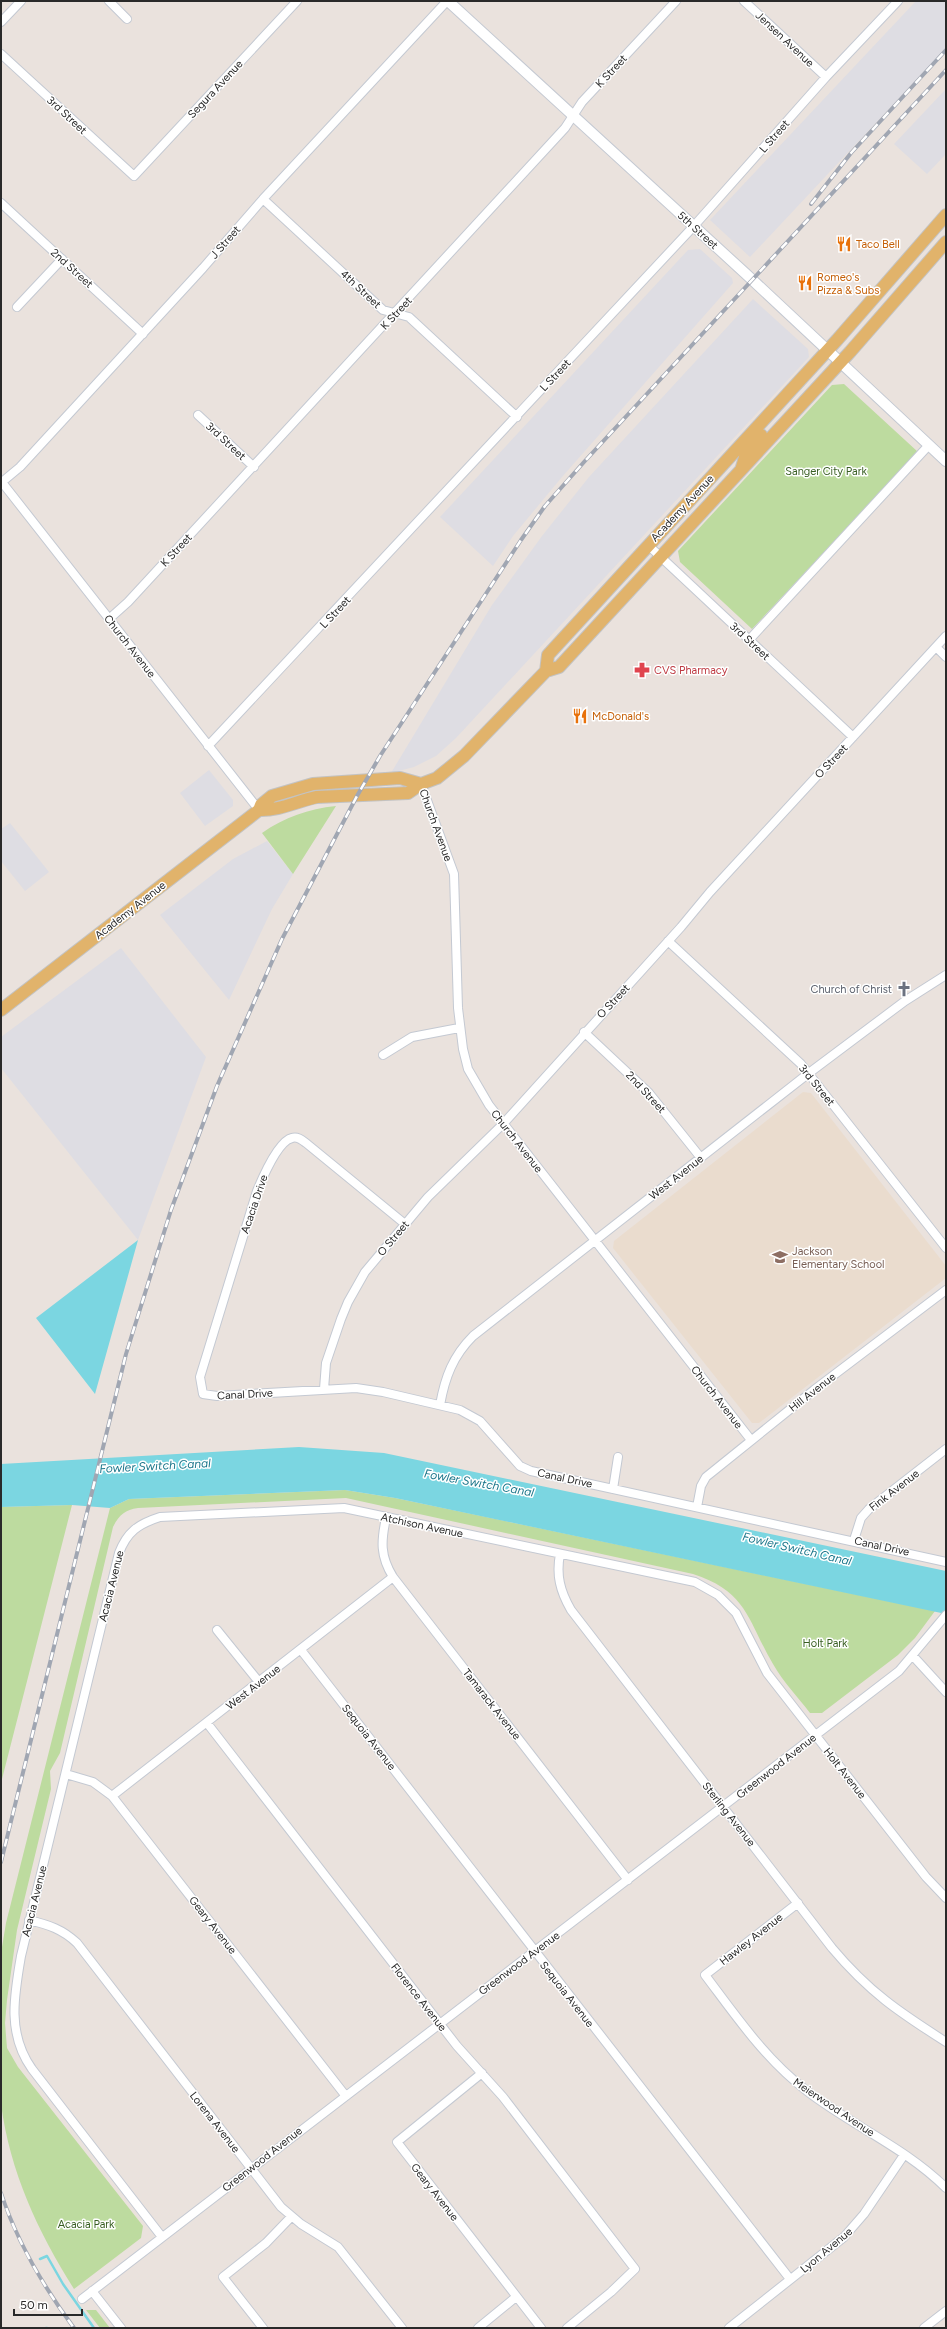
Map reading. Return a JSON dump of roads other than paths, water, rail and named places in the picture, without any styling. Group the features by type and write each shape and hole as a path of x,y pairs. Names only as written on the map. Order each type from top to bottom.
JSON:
{"main road":[{"name":"Academy Avenue","path":"546,671 548,656 648,545 828,351 946,215"},
{"name":"Academy Avenue","path":"1,1010 259,810 261,805 272,796 313,784 400,778 421,784 437,778 456,764 546,671 560,666 840,362 946,242"},
{"path":"741,470 747,451 764,431 764,420"}],"street":[{"path":"1,22 21,1"},
{"path":"109,1 127,19"},
{"name":"Segura Avenue","path":"134,176 297,1"},
{"name":"5th Street","path":"448,1 746,274 946,461"},
{"name":"J Street","path":"1,481 20,466 144,334 263,199 448,1"},
{"name":"K Street","path":"109,619 128,602 397,312 565,128 582,102 676,1"},
{"name":"Jensen Avenue","path":"744,1 826,77"},
{"name":"L Street","path":"208,746 693,227 826,77 898,1"},
{"name":"3rd Street","path":"1,54 134,176"},
{"name":"4th Street","path":"263,199 383,310 397,312 410,317 517,417"},
{"name":"2nd Street","path":"1,203 144,334"},
{"path":"17,307 62,259"},
{"name":"3rd Street","path":"198,415 254,466"},
{"path":"749,640 929,445"},
{"name":"Church Avenue","path":"1,481 259,810"},
{"name":"3rd Street","path":"648,545 853,737"},
{"name":"O Street","path":"324,1390 326,1364 348,1302 365,1272 449,1175 503,1124 584,1032 668,941 710,892 946,636"},
{"path":"936,647 946,657"},
{"name":"Church Avenue","path":"421,784 454,874 459,1028 468,1069 481,1092 503,1124 751,1440"},
{"name":"3rd Street","path":"668,941 793,1056 809,1073 946,1248"},
{"name":"West Avenue","path":"440,1405 445,1379 461,1348 473,1336 809,1073 905,1001 946,975"},
{"path":"383,1056 412,1037 459,1028"},
{"name":"2nd Street","path":"584,1032 649,1093 701,1158"},
{"name":"Acacia Drive","path":"203,1394 200,1377 257,1192 268,1167 286,1141 292,1138 298,1138 306,1142 405,1224"},
{"name":"Hill Avenue","path":"697,1507 703,1481 751,1440 946,1290"},
{"name":"Canal Drive","path":"203,1394 217,1396 324,1390 370,1390 440,1405 460,1410 480,1421 520,1466 531,1471 854,1540 946,1562"},
{"name":"Fink Avenue","path":"854,1540 860,1518 869,1509 946,1449"},
{"path":"612,1489 618,1457"},
{"name":"Atchison Avenue","path":"133,1528 160,1517 324,1508 352,1510 695,1582 708,1588"},
{"name":"Tamarack Avenue","path":"386,1518 381,1538 382,1550 386,1565 393,1576 628,1880"},
{"name":"Acacia Avenue","path":"133,1528 124,1539 119,1553 29,1920 17,1977 14,2031 23,2056 162,2237"},
{"name":"Sterling Avenue","path":"560,1554 558,1583 563,1597 571,1610 798,1904 846,1964 877,1996 898,2012 946,2042"},
{"name":"West Avenue","path":"112,1796 301,1650 393,1576"},
{"name":"Holt Avenue","path":"708,1588 728,1604 736,1613 767,1673 926,1877 946,1898"},
{"name":"Greenwood Avenue","path":"82,2299 345,2095 534,1952 899,1671 946,1615"},
{"path":"218,1630 259,1682"},
{"name":"Sequoia Avenue","path":"301,1650 534,1952 790,2279"},
{"path":"913,1656 946,1692"},
{"name":"Florence Avenue","path":"207,1723 439,2023 503,2097 635,2269 611,2292 566,2328"},
{"name":"Geary Avenue","path":"66,1774 89,1780 112,1796 345,2095"},
{"name":"Hawley Avenue","path":"705,1975 798,1904"},
{"name":"Lorena Avenue","path":"29,1920 51,1925 65,1932 77,1943 251,2168 291,2217 338,2248 402,2328"},
{"name":"Meierwood Avenue","path":"705,1975 759,2044 790,2077 808,2092 904,2155 946,2188"},
{"name":"Geary Avenue","path":"482,2074 397,2142 540,2328"},
{"name":"Lyon Avenue","path":"729,2328 831,2248 856,2224 904,2155"},
{"path":"263,2328 223,2277 266,2243 291,2217"},
{"path":"92,2291 121,2328"},
{"path":"478,2328 516,2297"},
{"path":"924,2328 946,2311"}],"water":[{"path":"138,1240 95,1394 36,1318"},
{"name":"Fowler Switch Canal","path":"299,1447 384,1453 946,1571 946,1614 395,1498 345,1490 129,1499 110,1508 72,1505 1,1507 1,1464"}],"waterway":[{"path":"40,2259 47,2256 63,2284 94,2328"}],"railway":[{"path":"811,204 851,153 946,50"},
{"path":"1,1862 126,1354 171,1210 217,1086 282,939 357,796 380,756 521,540 545,506 946,70"},
{"path":"1,2193 15,2229 41,2280 74,2328"}],"place":[{"name":"Taco Bell","path":"844,244"},
{"name":"Romeo's Pizza & Subs","path":"805,283"},
{"name":"CVS Pharmacy","path":"642,670"},
{"name":"McDonald's","path":"580,716"},
{"name":"Church of Christ","path":"904,989"},
{"name":"Jackson Elementary School","path":"780,1257"}],"park label":[{"name":"Sanger City Park","path":"826,471"},
{"name":"Holt Park","path":"825,1643"},
{"name":"Acacia Park","path":"86,2224"}]}
